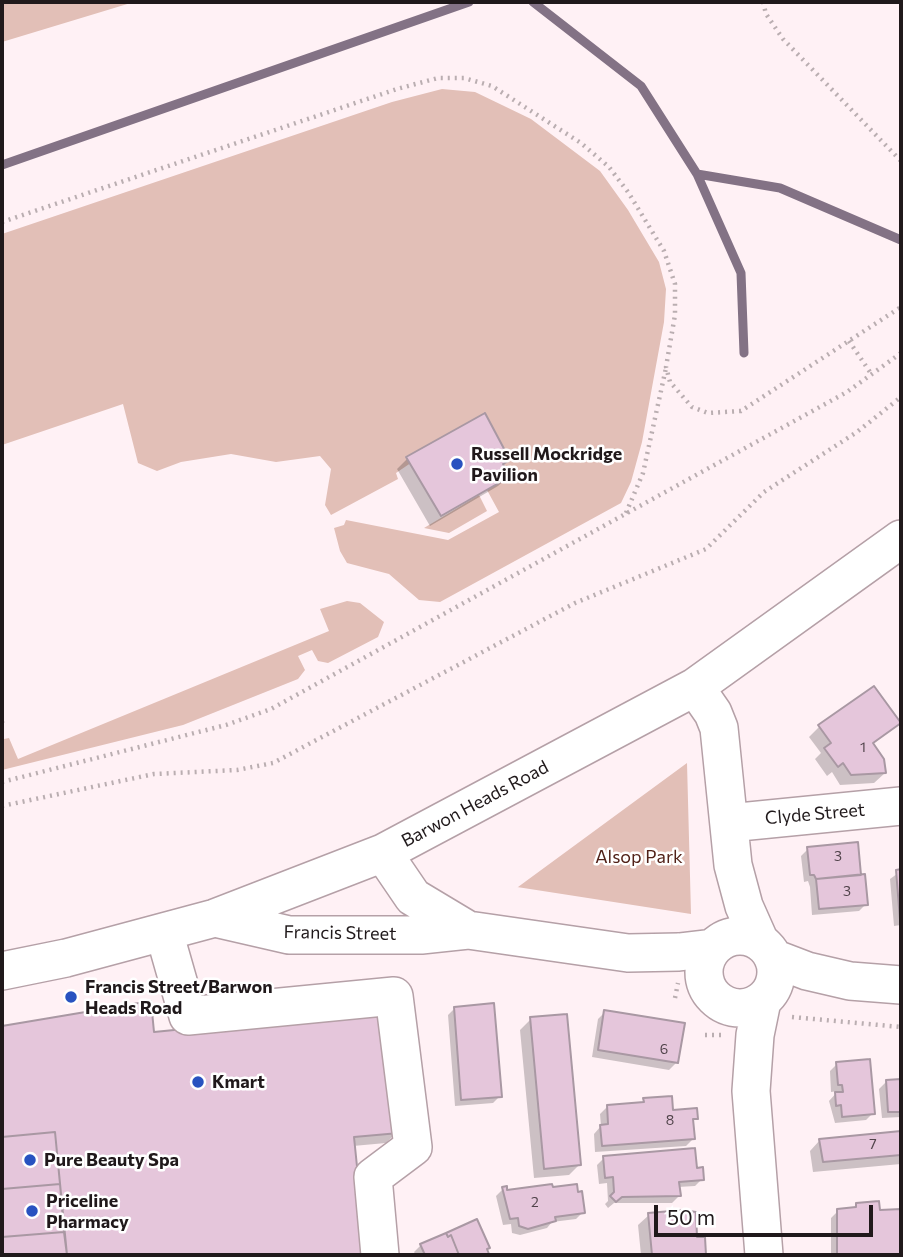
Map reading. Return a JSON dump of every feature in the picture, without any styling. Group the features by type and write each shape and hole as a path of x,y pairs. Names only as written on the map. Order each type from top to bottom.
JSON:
{"street":[{"name":"Barwon Heads Road","path":"2,971 66,958 215,918 383,853 695,687 901,538"},
{"path":"695,687 713,713 719,728 733,865 744,906 776,972 775,1004"},
{"name":"Clyde Street","path":"729,823 901,806"},
{"name":"Francis Street","path":"383,853 413,897 468,930"},
{"path":"701,1001 705,963 715,946 728,911 733,865"},
{"name":"Francis Street","path":"215,918 289,935 421,935 468,930 628,953 679,952 715,946"},
{"path":"164,932 188,1016 394,996 413,1147 373,1177 380,1255"},
{"path":"715,946 739,936 803,969 850,981"},
{"name":"Francis Street","path":"628,953 680,972 701,1001"},
{"path":"764,1255 751,1091 755,1035 775,1004 806,984 850,981 901,985"},
{"path":"701,1001 741,1008 775,1004"},
{"path":"701,1001 736,1035 751,1091"}],"path":[{"path":"763,2 766,14 783,39 901,161"},
{"path":"2,222 397,89 438,78 464,78 492,86 581,142 609,167 628,191 664,251 675,284 675,315 643,473 625,514"},
{"path":"666,367 670,382 692,407 723,414 741,411 901,307"},
{"path":"849,341 872,375"},
{"path":"2,782 226,725 271,709 872,375 901,353"},
{"path":"2,806 154,774 237,770 273,763 575,603 706,548 765,492 857,432 901,397"},
{"path":"701,1001 705,1035"},
{"path":"775,1004 901,1027"}],"green space":[{"path":"2,2 134,2 2,42"},
{"path":"442,89 475,92 531,119 600,171 628,210 659,262 666,289 664,322 642,442 631,482 621,503 440,602 419,600 389,574 347,563 340,551 334,528 344,525 346,520 448,540 499,512 487,490 511,476 503,464 510,459 485,413 396,473 398,479 331,515 325,505 331,469 320,456 276,462 231,454 181,462 157,471 138,463 123,404 2,445 2,234 392,102"},
{"path":"479,495 487,511 449,533 424,528"},
{"path":"347,601 360,603 384,622 378,637 328,663 318,661 312,650 298,656 305,670 298,679 183,725 2,770 2,733 4,739 9,738 18,759 329,631 320,609"},
{"name":"Alsop Park","path":"687,763 691,914 517,887 518,887"}],"building":[{"name":"Russell Mockridge Pavilion","path":"485,413 510,460 503,464 511,476 441,516 406,457"},
{"path":"874,686 901,723 873,743 884,759 886,773 851,775 843,763 838,767 824,748 831,743 818,725"},
{"path":"858,842 861,875 816,879 814,875 810,875 807,847"},
{"path":"901,869 901,919 900,920 896,870"},
{"path":"865,874 868,905 819,909 816,879"},
{"name":"Kmart","path":"151,1001 154,1032 387,1009 399,1133 354,1137 366,1255 67,1255 55,1132 2,1137 2,1026"},
{"path":"494,1003 502,1097 461,1100 454,1007"},
{"path":"604,1010 685,1023 678,1063 598,1050"},
{"path":"567,1014 581,1165 544,1169 530,1017"},
{"path":"870,1059 875,1114 842,1117 841,1105 836,1106 835,1092 843,1092 842,1085 838,1085 836,1062"},
{"path":"901,1079 901,1112 888,1112 886,1080"},
{"path":"672,1096 673,1110 697,1108 698,1119 693,1119 695,1139 602,1146 600,1125 608,1124 607,1105 644,1102 643,1098"},
{"path":"901,1131 901,1155 823,1162 819,1139"},
{"name":"Pure Beauty Spa","path":"55,1132 60,1184 2,1189 2,1137"},
{"path":"695,1148 697,1168 703,1167 704,1180 679,1182 681,1196 622,1197 616,1202 610,1196 614,1192 613,1177 605,1178 603,1156"},
{"name":"Priceline Pharmacy","path":"60,1184 64,1232 2,1237 2,1189"},
{"path":"552,1184 553,1187 577,1184 578,1192 582,1191 585,1213 555,1217 556,1221 528,1229 519,1226 518,1218 510,1219 502,1187 507,1186 507,1190"},
{"path":"879,1201 880,1210 901,1209 901,1255 837,1255 837,1209 856,1207 856,1203"},
{"path":"683,1210 696,1212 697,1237 705,1237 706,1255 652,1255 648,1213"},
{"path":"477,1219 490,1248 487,1249 489,1254 459,1255 451,1235 448,1237 446,1233"},
{"path":"64,1232 67,1255 2,1255 2,1237"},
{"path":"446,1233 448,1237 451,1235 459,1255 425,1255 420,1244"}],"waterway":[{"path":"2,165 469,2"},
{"path":"533,2 641,86 697,174 741,273 744,353"},
{"path":"697,174 780,188 901,240"}],"place":[{"name":"Russell Mockridge Pavilion","path":"457,464"},
{"name":"Francis Street/Barwon Heads Road","path":"71,997"},
{"name":"Kmart","path":"198,1082"},
{"name":"Pure Beauty Spa","path":"30,1160"},
{"name":"Priceline Pharmacy","path":"32,1211"}]}
